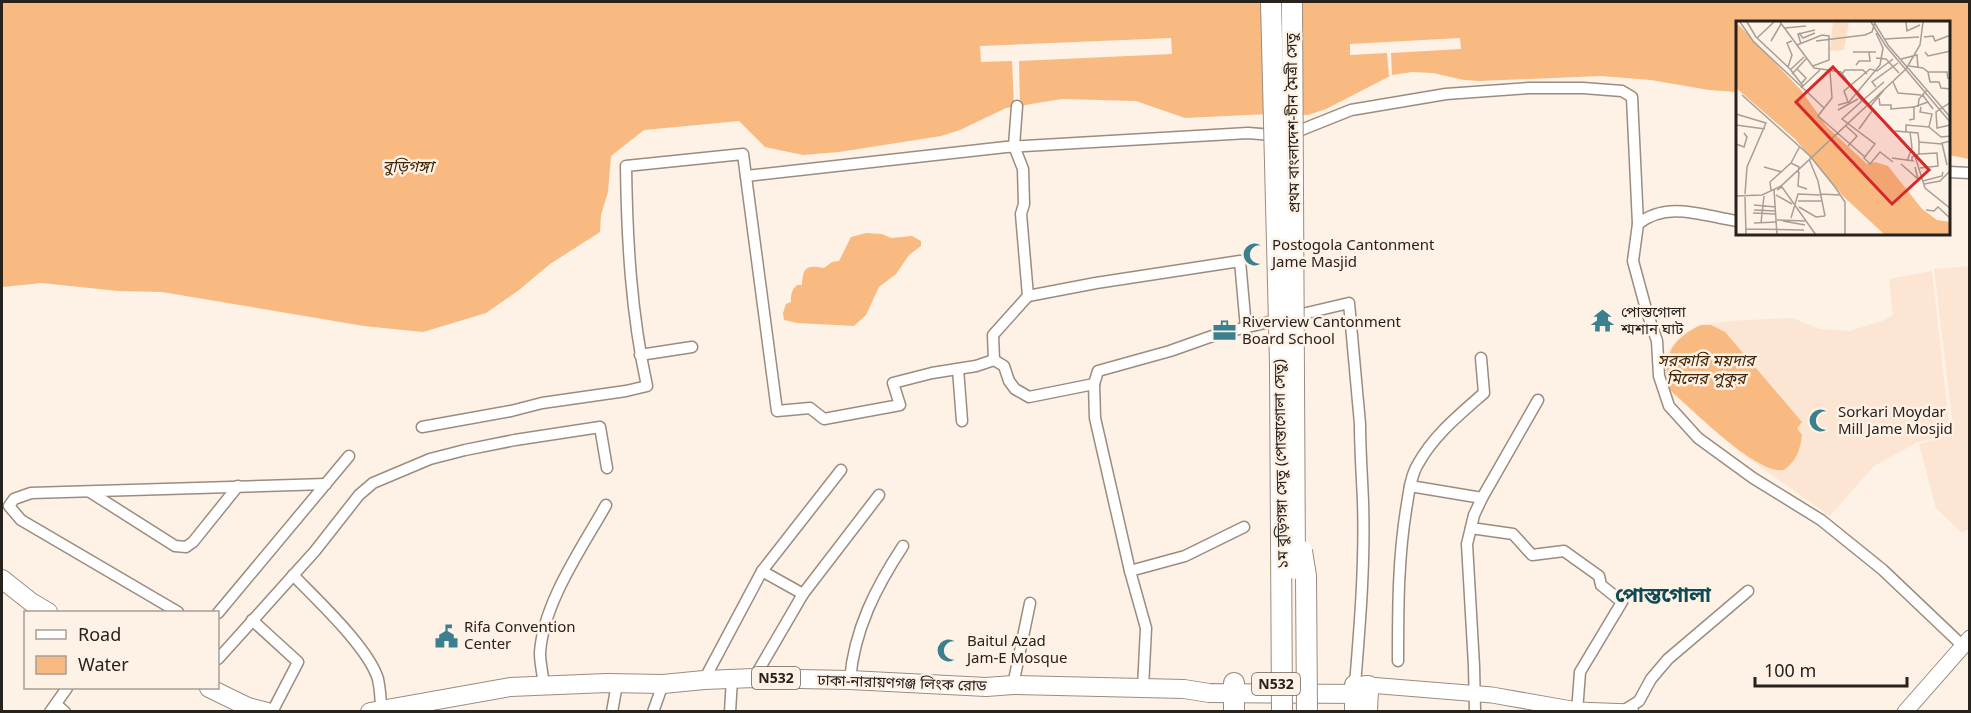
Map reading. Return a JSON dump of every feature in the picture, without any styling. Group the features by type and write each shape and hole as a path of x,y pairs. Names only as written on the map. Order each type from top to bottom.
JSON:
{"highway":[{"name":"১ম বুড়িগঙ্গা সেতু (পোস্তাগোলা সেতু)","path":"1271,2 1288,513 1282,711"},
{"name":"প্রথম বাংলাদেশ-চীন মৈত্রী সেতু","path":"1292,2 1288,513 1295,711"},
{"path":"1271,711 1268,574 1288,513"},
{"path":"1288,513 1306,576 1307,711"},
{"path":"2,579 46,611"},
{"name":"ঢাকা-নারায়ণগঞ্জ লিংক রোড","path":"377,711 510,687 663,684 754,678 986,687 1014,685 1184,689 1222,696 1357,697"},
{"path":"213,689 248,706 267,711"}],"main road":[{"path":"1905,711 1966,642"},
{"path":"1357,697 1397,688 1492,695 1577,711 1627,711"}],"street":[{"path":"746,176 1014,146 1248,133 1286,136 1351,110 1446,94 1529,88 1622,91 1632,97 1638,224 1633,261 1646,309 1658,341 1659,376 1669,406 1698,438 1753,478 1821,520 1966,642"},
{"path":"1017,105 1014,146 1023,169 1024,204 1021,214 1028,296"},
{"path":"422,427 552,401 647,386 640,355 627,251 626,166 743,154 777,411 810,408 824,419 900,405 893,383 994,360 1004,366 1009,381 1015,389 1029,397 1094,384"},
{"path":"1950,172 1970,173"},
{"path":"1638,224 1647,216 1673,210 1736,221"},
{"path":"994,360 993,335 1028,296 1240,261 1246,328"},
{"path":"1143,688 1146,628 1130,571 1095,418 1094,384 1098,371 1170,351 1218,334 1349,303 1360,424 1363,502 1362,602 1357,697"},
{"path":"640,355 693,347"},
{"path":"1398,661 1399,579 1403,529 1410,486 1416,466 1431,444 1447,425 1484,393 1481,358"},
{"path":"958,369 962,421"},
{"path":"1475,711 1467,544 1474,515 1482,498 1538,400"},
{"path":"219,658 315,551 359,495 373,483 430,459 515,440 600,427 607,468"},
{"path":"219,612 349,456"},
{"path":"704,680 762,571 841,470"},
{"path":"176,611 21,520 9,506 14,499 31,493 326,484"},
{"path":"90,492 175,546 186,547 193,542 238,486"},
{"path":"1410,486 1482,498"},
{"path":"754,678 802,594 879,495"},
{"path":"544,686 540,655 543,634 550,612 560,589 606,505"},
{"path":"1130,571 1185,556 1244,527"},
{"path":"1471,528 1513,534 1532,555 1564,551 1599,576 1601,585 1622,602 1580,672 1577,711"},
{"path":"850,680 852,658 865,616 885,574 903,546"},
{"path":"762,571 802,594"},
{"path":"293,575 348,633 366,656 378,679 377,711"},
{"path":"1627,711 1639,701 1651,678 1668,659 1748,591"},
{"path":"1014,685 1030,603"},
{"path":"252,620 298,662 272,711"},
{"path":"729,711 732,679"},
{"path":"612,711 617,684"},
{"path":"653,711 663,684"},
{"path":"65,711 53,708 66,689"}],"shaded area":[{"path":"1969,266 1970,528 1962,533 1936,508 1919,444 1954,434 1934,269"},
{"path":"1932,271 1950,433 1916,443 1874,466 1830,516 1742,454 1669,391 1664,369 1670,348 1682,335 1699,325 1792,318 1820,329 1850,331 1893,315 1889,279"}],"water":[{"name":"বুড়িগঙ্গা","path":"2,2 1969,2 1969,159 1950,155 1950,21 1736,21 1736,92 1709,90 1651,80 1601,76 1480,81 1412,72 1392,75 1326,109 1308,115 1269,114 1185,118 1136,101 1062,99 1006,108 960,130 941,136 839,152 803,155 765,147 739,121 644,130 611,156 608,192 601,215 600,232 550,264 486,313 423,332 364,326 162,292 118,291 42,283 2,287"},
{"path":"866,233 882,234 891,238 912,236 921,241 921,246 909,255 896,274 879,287 866,315 854,326 797,323 784,320 783,313 786,304 791,302 795,287 802,285 805,270 810,267 824,268 832,262 839,261 851,237"},
{"name":"সরকারি ময়দার মিলের পুকুর","path":"1701,325 1711,325 1725,332 1802,422 1797,428 1802,435 1799,450 1784,470 1772,469 1741,452 1669,389 1667,367 1671,350 1682,336"}],"pier":[{"path":"1171,38 1172,54 1019,61 1020,105 1014,106 1012,61 981,62 980,46"},
{"path":"1460,38 1461,49 1391,53 1392,75 1389,76 1387,53 1350,55 1350,44"}],"place":[{"name":"Postogola Cantonment Jame Masjid","path":"1254,254"},
{"name":"পোস্তগোলা শ্মশান ঘাট","path":"1603,321"},
{"name":"Riverview Cantonment Board School","path":"1224,331"},
{"name":"Sorkari Moydar Mill Jame Mosjid","path":"1820,421"},
{"name":"Rifa Convention Center","path":"446,636"},
{"name":"Baitul Azad Jam-E Mosque","path":"949,650"}],"district":[{"name":"পোস্তগোলা","path":"1663,595"}]}
